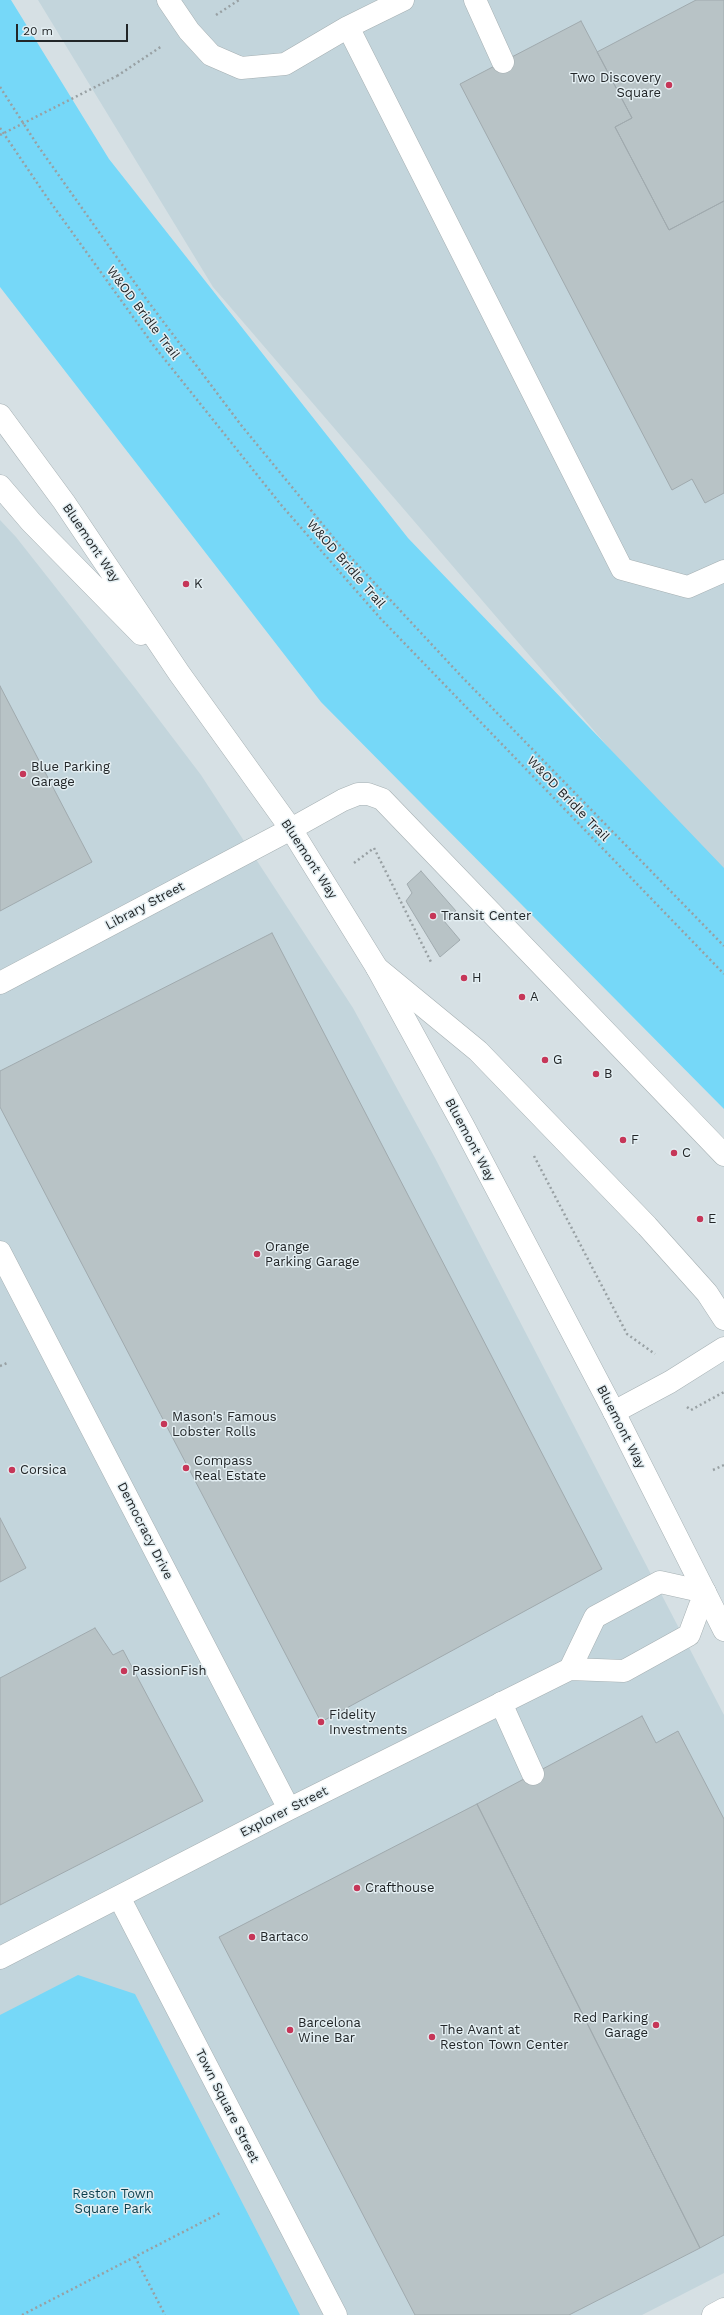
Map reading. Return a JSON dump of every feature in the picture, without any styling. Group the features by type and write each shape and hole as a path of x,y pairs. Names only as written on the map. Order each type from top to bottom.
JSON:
{"street":[{"path":"168,0 189,31 211,55 241,68 285,64 348,27 403,0"},
{"path":"475,0 503,62"},
{"path":"348,27 622,569 688,587 724,572"},
{"name":"Bluemont Way","path":"0,415 64,502 179,673 291,829 376,968 464,1127 614,1412 724,1630"},
{"name":"Bluemont Way","path":"0,486 32,522 179,673"},
{"name":"Library Street","path":"0,983 343,800 358,794 368,794 382,799 724,1155"},
{"path":"376,968 478,1051 647,1226 707,1293 724,1319"},
{"name":"Democracy Drive","path":"0,1252 289,1809"},
{"path":"614,1412 670,1382 724,1348"},
{"path":"570,1669 595,1617 660,1582 705,1592"},
{"name":"Explorer Street","path":"0,1958 289,1809 570,1669 624,1671 689,1635 705,1592"},
{"path":"501,1704 533,1774"},
{"name":"Town Square Street","path":"119,1897 336,2315"},
{"path":"713,2315 724,2309"}],"path":[{"path":"0,135 117,76"},
{"path":"0,87 38,146 147,300 241,425 342,548 462,677 724,946"},
{"name":"W&OD Bridle Trail","path":"0,128 46,196 154,346 282,506 381,619 724,974"},
{"path":"354,863 374,848 432,964"},
{"path":"531,1150 628,1334 652,1351 658,1359"},
{"path":"0,1366 7,1363"},
{"path":"684,1406 691,1410 724,1392"},
{"path":"713,1470 724,1465"},
{"path":"22,2315 220,2213"},
{"path":"135,2258 165,2315"}],"shaded area":[{"path":"38,0 724,0 724,882 213,287"},
{"path":"0,520 16,537 135,688 201,775 353,1008 435,1158 724,1715 724,2273 642,2315 0,2315"}],"green space":[{"path":"0,0 11,0 109,159 408,538 724,868 724,1109 321,702 0,287"},
{"name":"Reston Town Square Park","path":"78,1975 135,1994 300,2315 0,2315 0,2015"}],"building":[{"name":"Two Discovery Square","path":"696,0 724,0 724,201 669,230 615,127 632,118 597,52"},
{"path":"581,21 632,118 615,127 669,230 724,201 724,493 705,503 692,479 672,490 460,84"},
{"name":"Blue Parking Garage","path":"0,686 92,862 0,911"},
{"name":"Transit Center","path":"421,871 456,911 444,921 460,940 440,957 406,901 412,893 407,884"},
{"name":"Orange Parking Garage","path":"272,933 602,1569 321,1722 0,1107 0,1071"},
{"path":"0,1518 26,1568 0,1582"},
{"path":"95,1628 113,1655 123,1650 203,1801 0,1905 0,1678"},
{"name":"Red Parking Garage","path":"642,1716 656,1743 678,1731 724,1819 724,2235 700,2248 477,1804"},
{"name":"The Avant at Reston Town Center","path":"477,1804 700,2248 569,2315 415,2315 219,1937"}],"place":[{"name":"Two Discovery Square","path":"669,85"},
{"name":"K","path":"186,584"},
{"name":"Blue Parking Garage","path":"23,774"},
{"name":"Transit Center","path":"433,916"},
{"name":"H","path":"464,978"},
{"name":"A","path":"522,997"},
{"name":"G","path":"545,1060"},
{"name":"B","path":"596,1074"},
{"name":"F","path":"623,1140"},
{"name":"C","path":"674,1153"},
{"name":"E","path":"700,1219"},
{"name":"Orange Parking Garage","path":"257,1254"},
{"name":"Mason's Famous Lobster Rolls","path":"164,1424"},
{"name":"Compass Real Estate","path":"186,1468"},
{"name":"Corsica","path":"12,1470"},
{"name":"PassionFish","path":"124,1671"},
{"name":"Fidelity Investments","path":"321,1722"},
{"name":"Crafthouse","path":"357,1888"},
{"name":"Bartaco","path":"252,1937"},
{"name":"Red Parking Garage","path":"656,2025"},
{"name":"Barcelona Wine Bar","path":"290,2030"},
{"name":"The Avant at Reston Town Center","path":"432,2037"}]}
